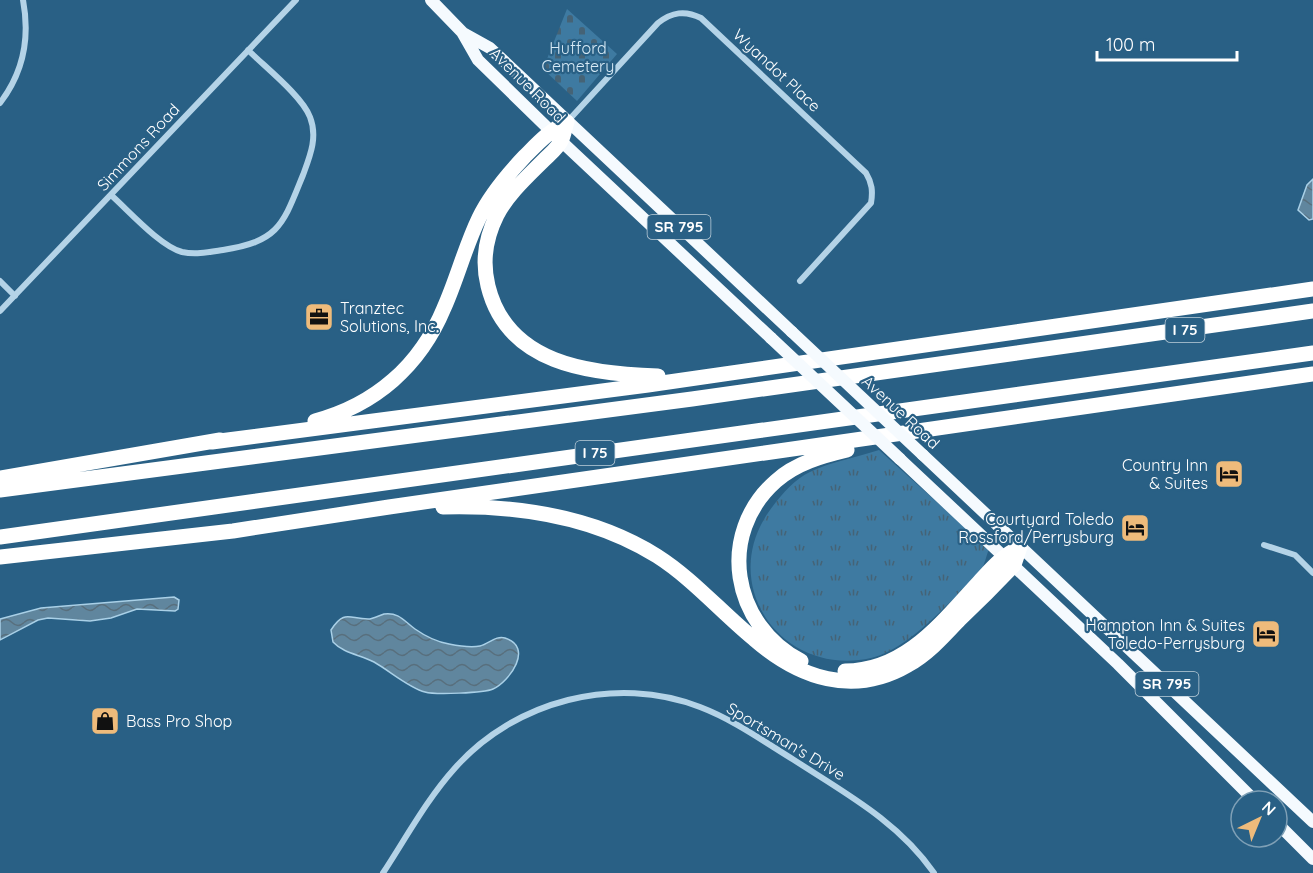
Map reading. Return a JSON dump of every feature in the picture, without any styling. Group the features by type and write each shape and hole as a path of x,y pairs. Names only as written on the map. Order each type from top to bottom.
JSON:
{"highway":[{"path":"212,442 325,418 363,402 397,378 412,363 435,328 471,236 489,199 514,168 550,130 567,122"},
{"path":"567,122 561,141 513,192 497,214 488,241 485,268 495,309 521,341 532,350 558,362 597,372 625,375 699,376"},
{"path":"0,478 212,442 636,387 699,376 1313,289"},
{"name":"I 75","path":"0,490 692,399 1313,311"},
{"name":"I 75","path":"0,537 1313,353"},
{"path":"0,558 233,531 1313,374"},
{"path":"946,428 821,457 801,464 777,480 755,506 742,539 740,574 743,595 748,608 773,642 806,663 833,670 875,668 901,657 923,640 1009,560"},
{"path":"389,507 456,507 526,511 576,521 608,531 658,557 680,573 776,657 814,676 842,681 884,676 915,661 932,648 1020,547"}],"main road":[{"name":"Avenue Road","path":"430,0 462,32 478,60 561,141 1009,560 1118,664 1243,789"},
{"name":"Avenue Road","path":"462,32 490,48 1313,822"},
{"path":"1289,836 1311,858"}],"street":[{"path":"0,102 11,86 22,60 26,33 24,1 32,0"},
{"name":"Simmons Road","path":"0,311 296,0"},
{"name":"Wyandot Place","path":"567,122 658,22 680,13 701,18 866,173 871,181 871,203 800,281"},
{"path":"111,195 164,243 184,252 206,253 245,246 264,240 276,230 289,210 308,161 313,141 313,126 303,105 248,50"},
{"path":"0,281 15,296"},
{"path":"1263,545 1295,555 1313,573"},
{"name":"Sportsman's Drive","path":"383,873 455,767 493,734 516,720 568,700 627,692 665,697 698,706 730,720 864,805 899,832 924,858 934,873"}],"green space":[{"name":"Hufford Cemetery","path":"567,9 617,54 577,101 543,69"},
{"path":"879,450 989,549 981,570 972,581 939,613 899,646 871,658 838,660 809,653 784,638 766,618 754,592 751,564 757,535 773,506 800,478 826,465"}],"water":[{"path":"1313,179 1313,219 1309,220 1298,210 1307,185"},
{"path":"174,597 179,600 178,609 175,611 137,609 111,618 90,621 48,618 38,620 0,640 0,619 41,608"},
{"path":"384,614 398,616 427,636 449,644 476,647 505,638 514,642 518,649 516,664 506,679 493,689 439,693 419,690 374,662 347,651 333,642 331,630 340,619 348,617 370,619"}],"place":[{"name":"Tranztec Solutions, Inc.","path":"319,317"},
{"name":"Country Inn & Suites","path":"1229,474"},
{"name":"Courtyard Toledo Rossford/Perrysburg","path":"1135,528"},
{"name":"Hampton Inn & Suites Toledo-Perrysburg","path":"1266,634"},
{"name":"Bass Pro Shop","path":"105,721"}]}
